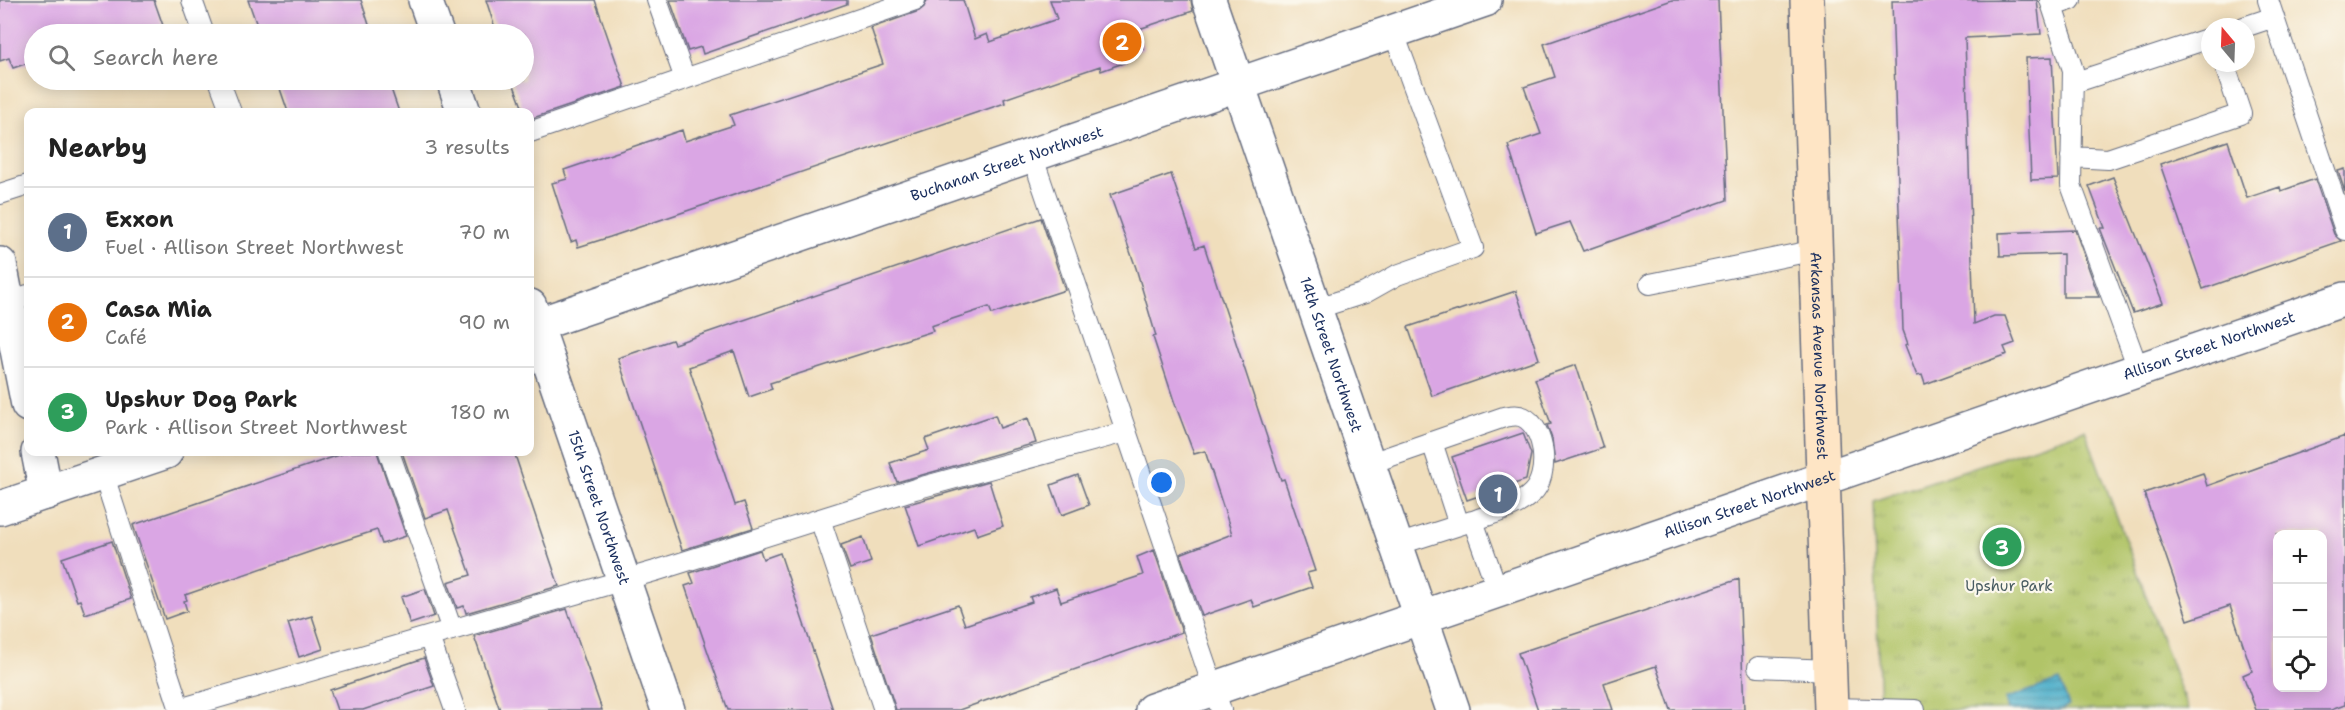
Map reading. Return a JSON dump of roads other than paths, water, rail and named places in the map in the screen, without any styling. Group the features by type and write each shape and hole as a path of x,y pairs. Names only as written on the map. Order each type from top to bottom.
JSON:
{"main road":[{"name":"Arkansas Avenue Northwest","path":"1807,0 1831,709"}],"street":[{"path":"425,0 433,24"},
{"name":"14th Street Northwest","path":"1209,0 1453,710"},
{"name":"Buchanan Street Northwest","path":"534,318 1032,155 1485,0"},
{"path":"456,90 463,108"},
{"path":"0,264 18,299 24,363"},
{"name":"Allison Street Northwest","path":"1152,710 1218,699 1421,617 2345,299"},
{"name":"15th Street Northwest","path":"534,325 668,710"},
{"path":"39,456 46,493"},
{"path":"0,508 154,456"}],"lane":[{"path":"192,0 200,24"},
{"path":"657,0 685,79"},
{"path":"534,131 915,0"},
{"path":"2071,0 2051,3 2073,70 2071,185 2139,370"},
{"path":"2255,20 2271,9 2345,230"},
{"path":"1315,309 1365,293 1397,275 1473,248 1393,31"},
{"path":"2073,83 2201,41"},
{"path":"2071,157 2108,159 2241,114 2227,72"},
{"path":"223,90 230,108"},
{"path":"1032,155 1218,699"},
{"path":"0,194 24,186"},
{"path":"1650,284 1816,250"},
{"path":"1368,464 1504,417 1520,416 1532,426 1539,439 1544,461 1542,479 1533,492 1513,506 1397,545"},
{"path":"103,473 180,710 623,581 958,477 1125,432"},
{"path":"1432,442 1498,591"},
{"path":"390,456 452,630"},
{"path":"820,519 884,710"},
{"path":"429,637 455,710"},
{"path":"1758,667 1830,670"},
{"path":"1831,709 1915,710"}],"water":[{"path":"2060,680 2069,706 2059,710 2008,710 2005,699"}],"place":[{"name":"Casa Mia","path":"1122,42"},
{"name":"Exxon","path":"1498,494"},
{"name":"Upshur Dog Park","path":"2002,547"}],"park label":[{"name":"Upshur Park","path":"2009,586"}]}
